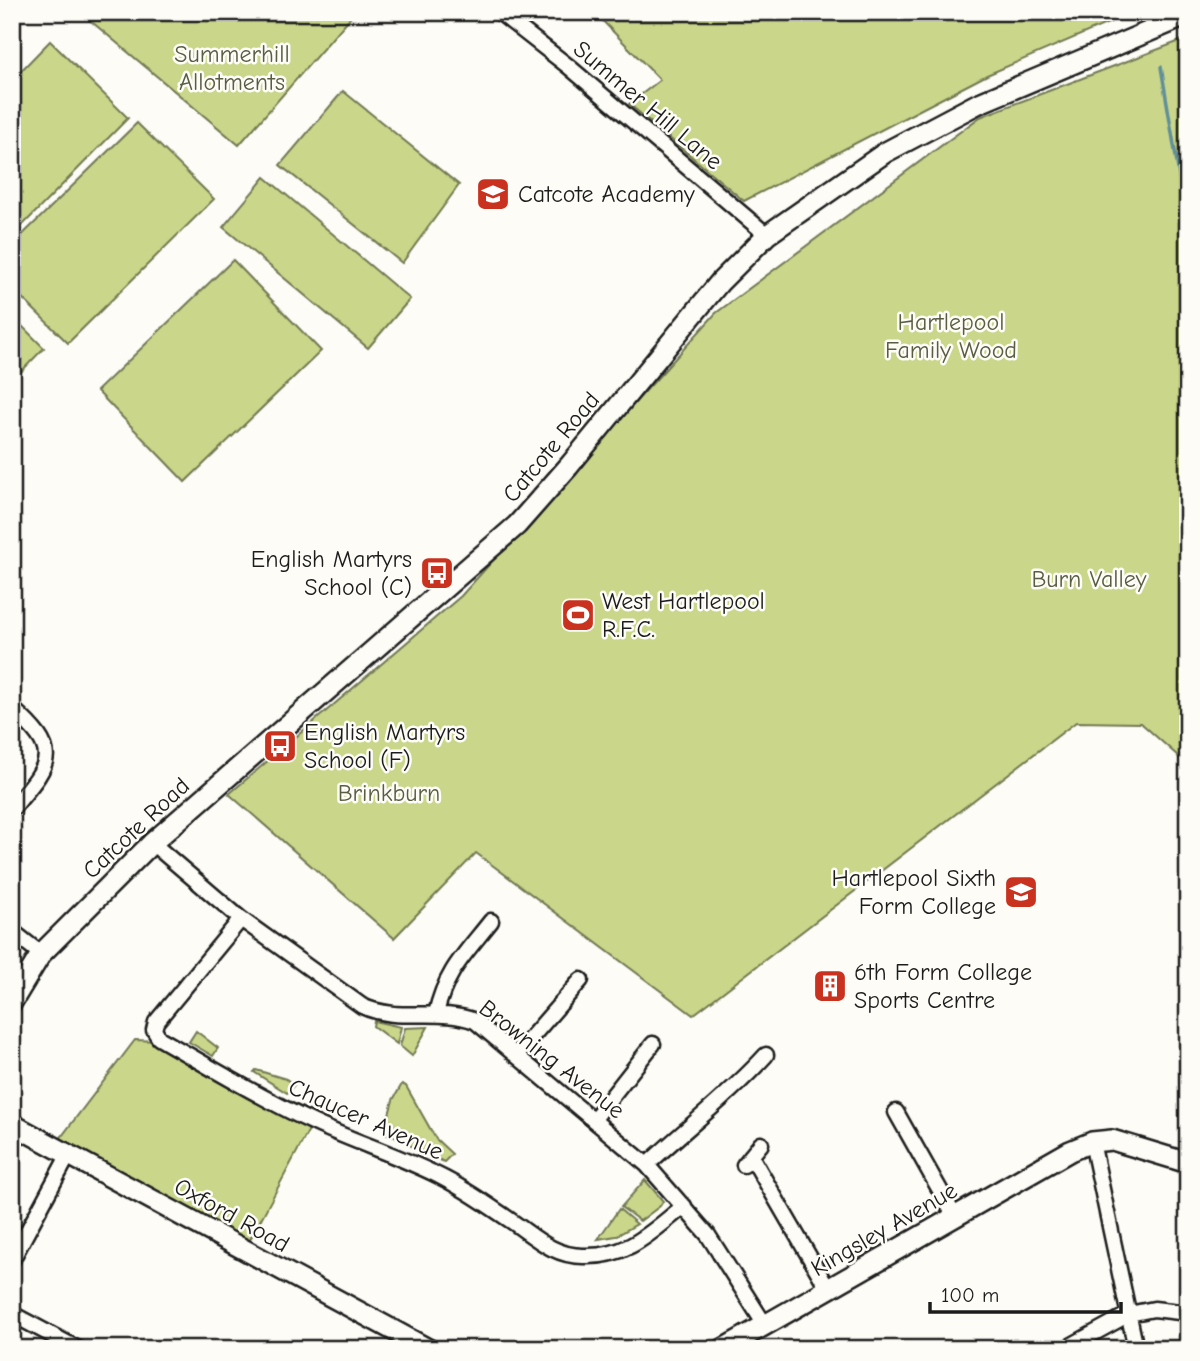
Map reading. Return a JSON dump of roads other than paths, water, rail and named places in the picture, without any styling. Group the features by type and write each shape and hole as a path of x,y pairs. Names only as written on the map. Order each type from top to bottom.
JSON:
{"street":[{"name":"Summer Hill Lane","path":"499,12 568,66 767,235"},
{"name":"Catcote Road","path":"12,1002 41,954 152,843 517,525 545,495 720,282 767,235 886,152 977,104 1188,15"},
{"path":"12,708 41,737 46,751 43,768 37,779 12,809"},
{"name":"Browning Avenue","path":"152,843 241,919 362,1006 373,1011 397,1015 436,1014 462,1016 475,1021 647,1165 714,1244 765,1325"},
{"name":"Chaucer Avenue","path":"241,919 156,1022 154,1030 159,1038 310,1122 443,1178 474,1196 544,1246 561,1253 580,1256 616,1254 634,1245 684,1206"},
{"path":"436,1014 440,993 450,972 491,921"},
{"path":"12,931 41,954"},
{"path":"516,1055 581,981"},
{"path":"594,1119 653,1044"},
{"path":"647,1165 686,1128 744,1080 766,1055"},
{"path":"896,1112 955,1217"},
{"name":"Oxford Road","path":"12,1124 428,1349"},
{"path":"1136,1349 1092,1142 1112,1140 1188,1163"},
{"name":"Kingsley Avenue","path":"723,1349 1070,1151 1092,1142"},
{"path":"761,1144 748,1161 828,1289"},
{"path":"12,1260 69,1154"},
{"path":"1065,1349 1129,1314 1154,1309 1188,1313"},
{"path":"12,1314 78,1349"}],"waterway":[{"path":"1161,67 1184,205"}],"place":[{"name":"Catcote Academy","path":"493,194"},
{"name":"English Martyrs School (C)","path":"437,573"},
{"name":"West Hartlepool R.F.C.","path":"578,615"},
{"name":"English Martyrs School (F)","path":"280,746"},
{"name":"Hartlepool Sixth Form College","path":"1021,892"},
{"name":"6th Form College Sports Centre","path":"830,986"}],"park label":[{"name":"Summerhill Allotments","path":"232,68"},
{"name":"Hartlepool Family Wood","path":"951,336"},
{"name":"Burn Valley","path":"1089,579"},
{"name":"Brinkburn","path":"389,793"}]}
